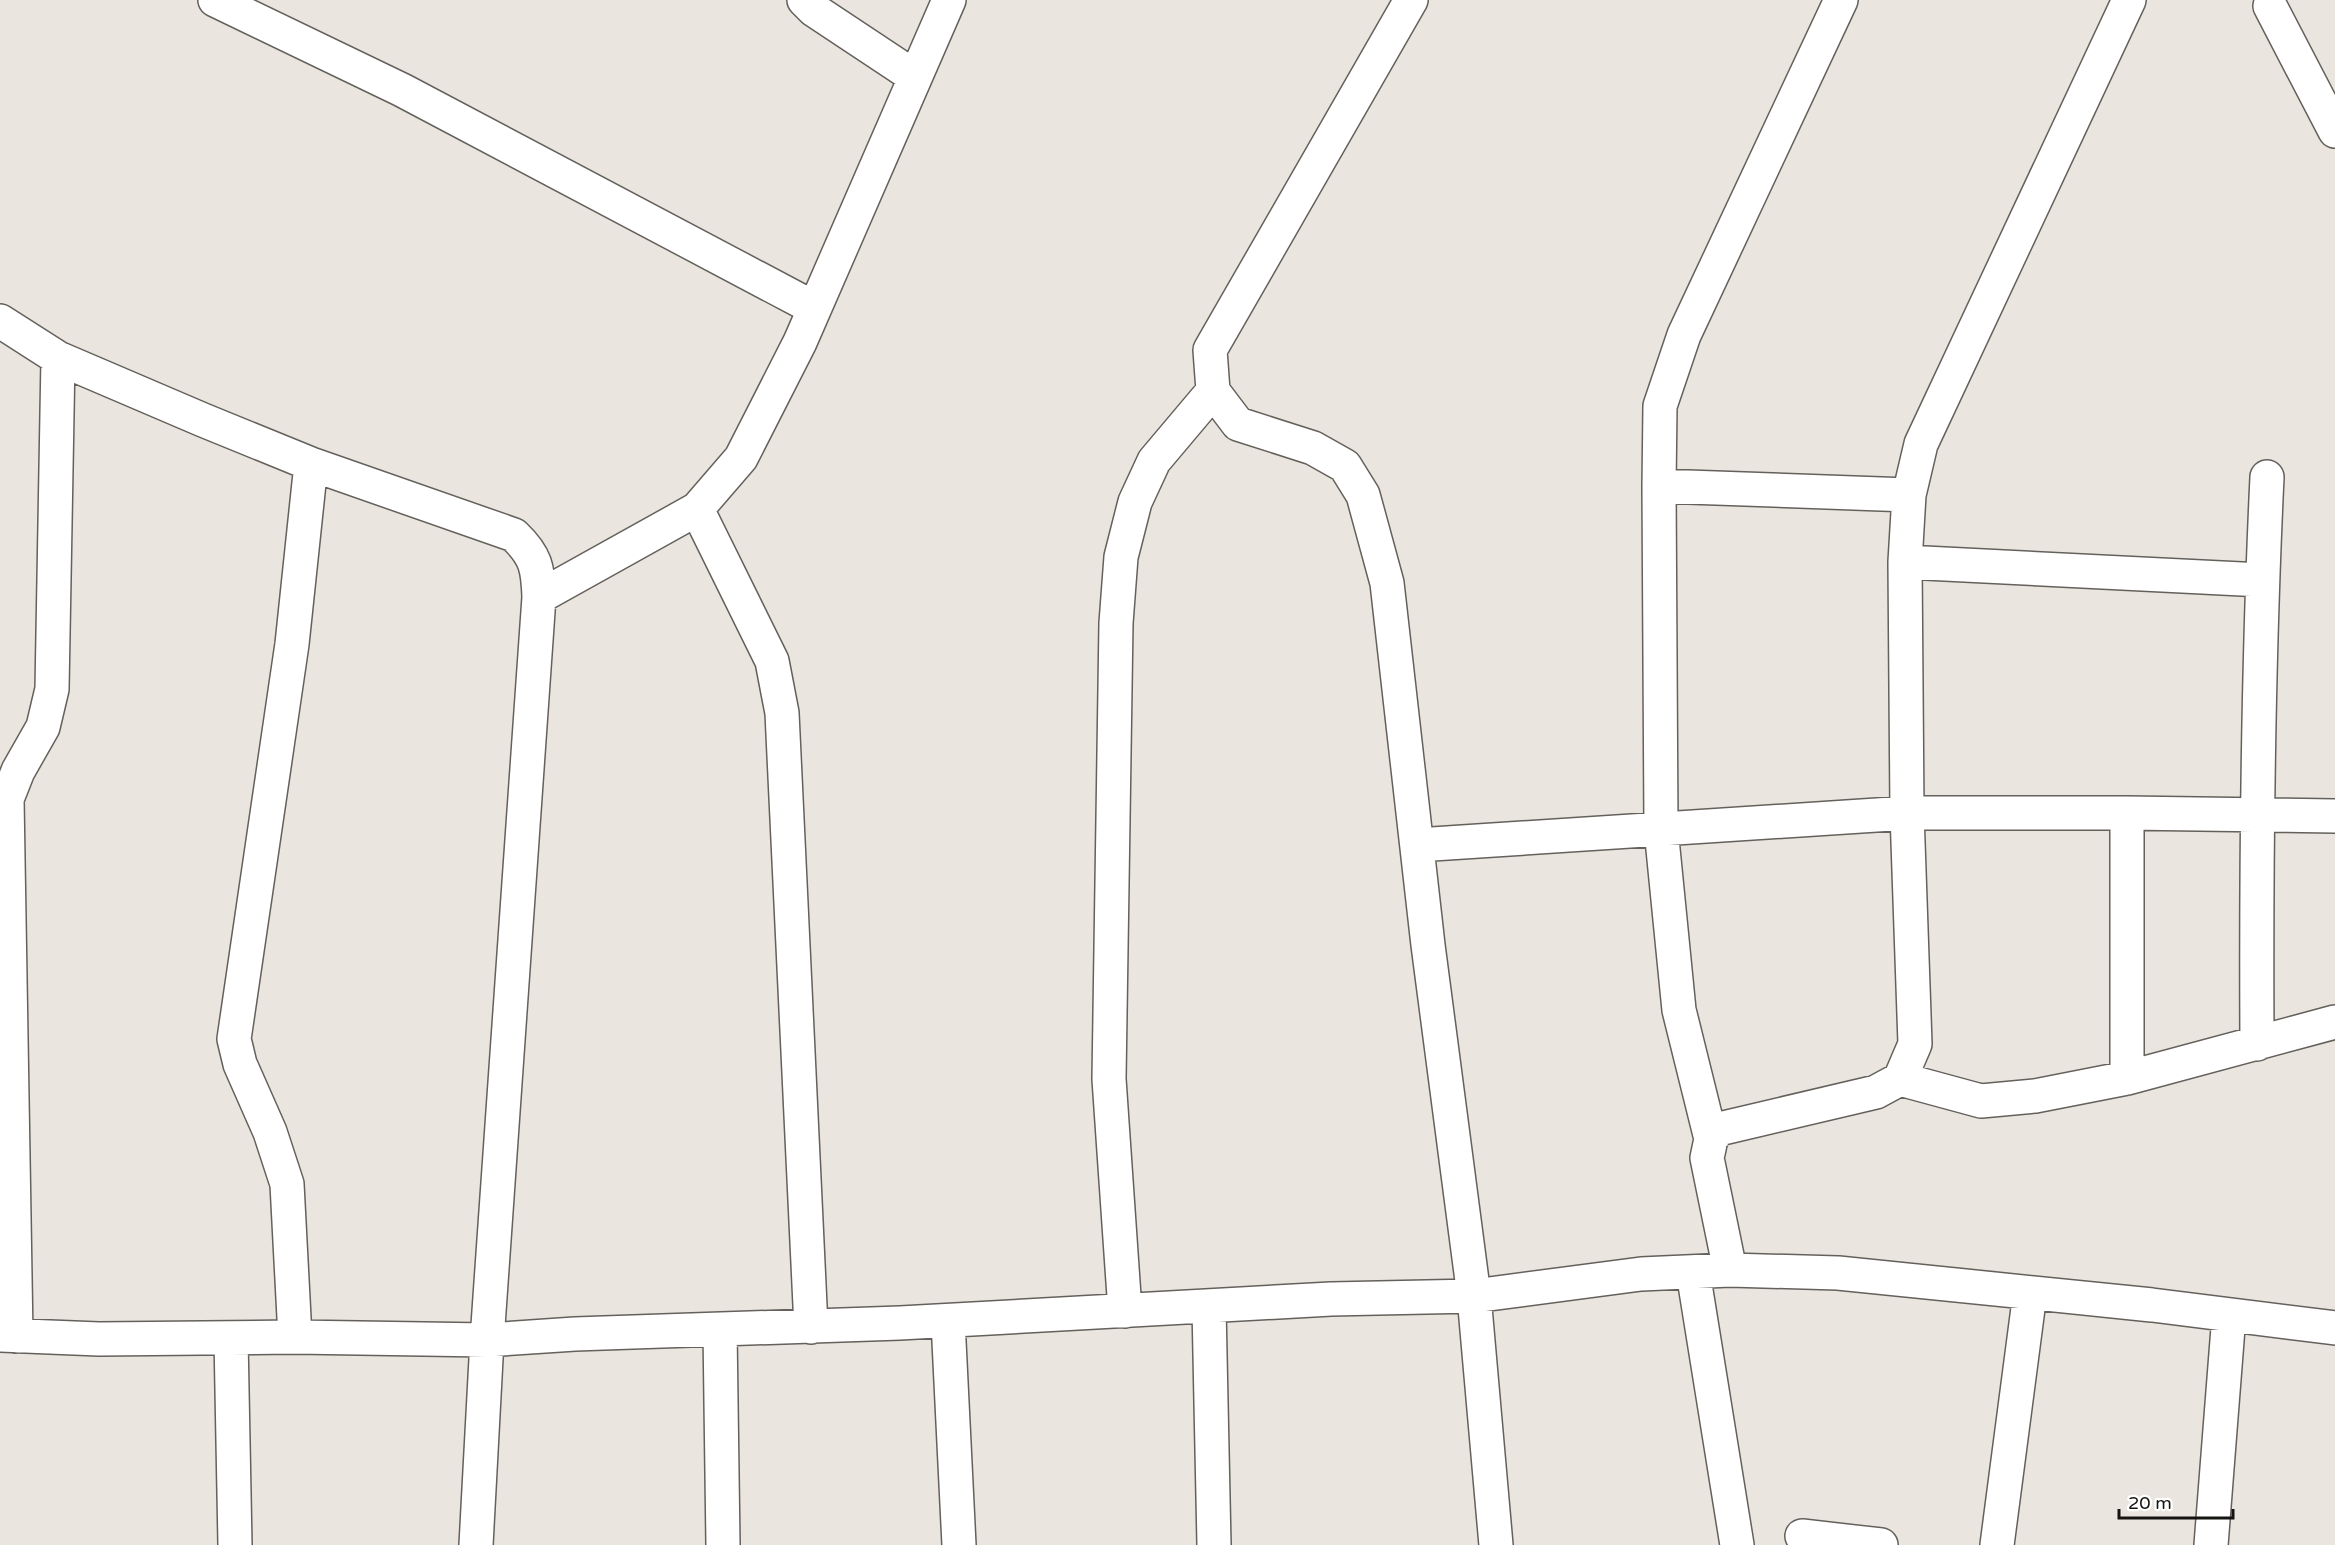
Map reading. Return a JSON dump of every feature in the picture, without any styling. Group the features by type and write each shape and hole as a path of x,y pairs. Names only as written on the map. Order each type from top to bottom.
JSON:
{"street":[{"path":"215,0 402,90 814,308"},
{"path":"804,0 814,10 915,77"},
{"path":"539,597 697,509 741,458 800,342 949,0"},
{"path":"1411,0 1210,350 1213,391 1238,424 1313,448 1345,466 1363,495 1387,583 1428,945 1474,1296 1496,1545"},
{"path":"1730,1270 1707,1158 1711,1139 1679,1010 1661,829 1660,406 1684,335 1841,0"},
{"path":"1711,1139 1719,1129 1876,1092 1900,1079 1915,1044 1908,813 1905,562 1909,495 1921,444 2130,0"},
{"path":"2270,6 2335,131"},
{"path":"0,321 58,358 203,420 311,464 514,535 529,550 538,570 539,597 487,1340 476,1545"},
{"path":"58,358 52,689 43,727 18,771 7,799 8,1336 99,1339 295,1337 487,1340 575,1334 948,1321 1331,1299 1474,1296 1641,1274 1730,1270 1838,1273 2335,1328"},
{"path":"1125,1311 1109,1079 1116,635 1121,557 1135,502 1154,461 1213,391"},
{"path":"295,1337 287,1184 270,1132 240,1064 234,1040 292,644 311,464"},
{"path":"2257,1044 2256,814 2267,477"},
{"path":"1659,486 1909,495"},
{"path":"697,509 772,661 782,713 811,1327"},
{"path":"1905,562 2262,580"},
{"path":"1417,845 1908,813 2335,816"},
{"path":"2127,813 2127,1078"},
{"path":"1900,1079 1982,1101 2035,1096 2127,1078 2335,1022"},
{"path":"1693,1272 1737,1545"},
{"path":"1997,1545 2030,1293"},
{"path":"1209,1307 1214,1545"},
{"path":"2211,1545 2229,1315"},
{"path":"948,1321 959,1545"},
{"path":"720,1330 723,1545"},
{"path":"231,1338 235,1545"},
{"path":"1802,1536 1881,1545"}]}
